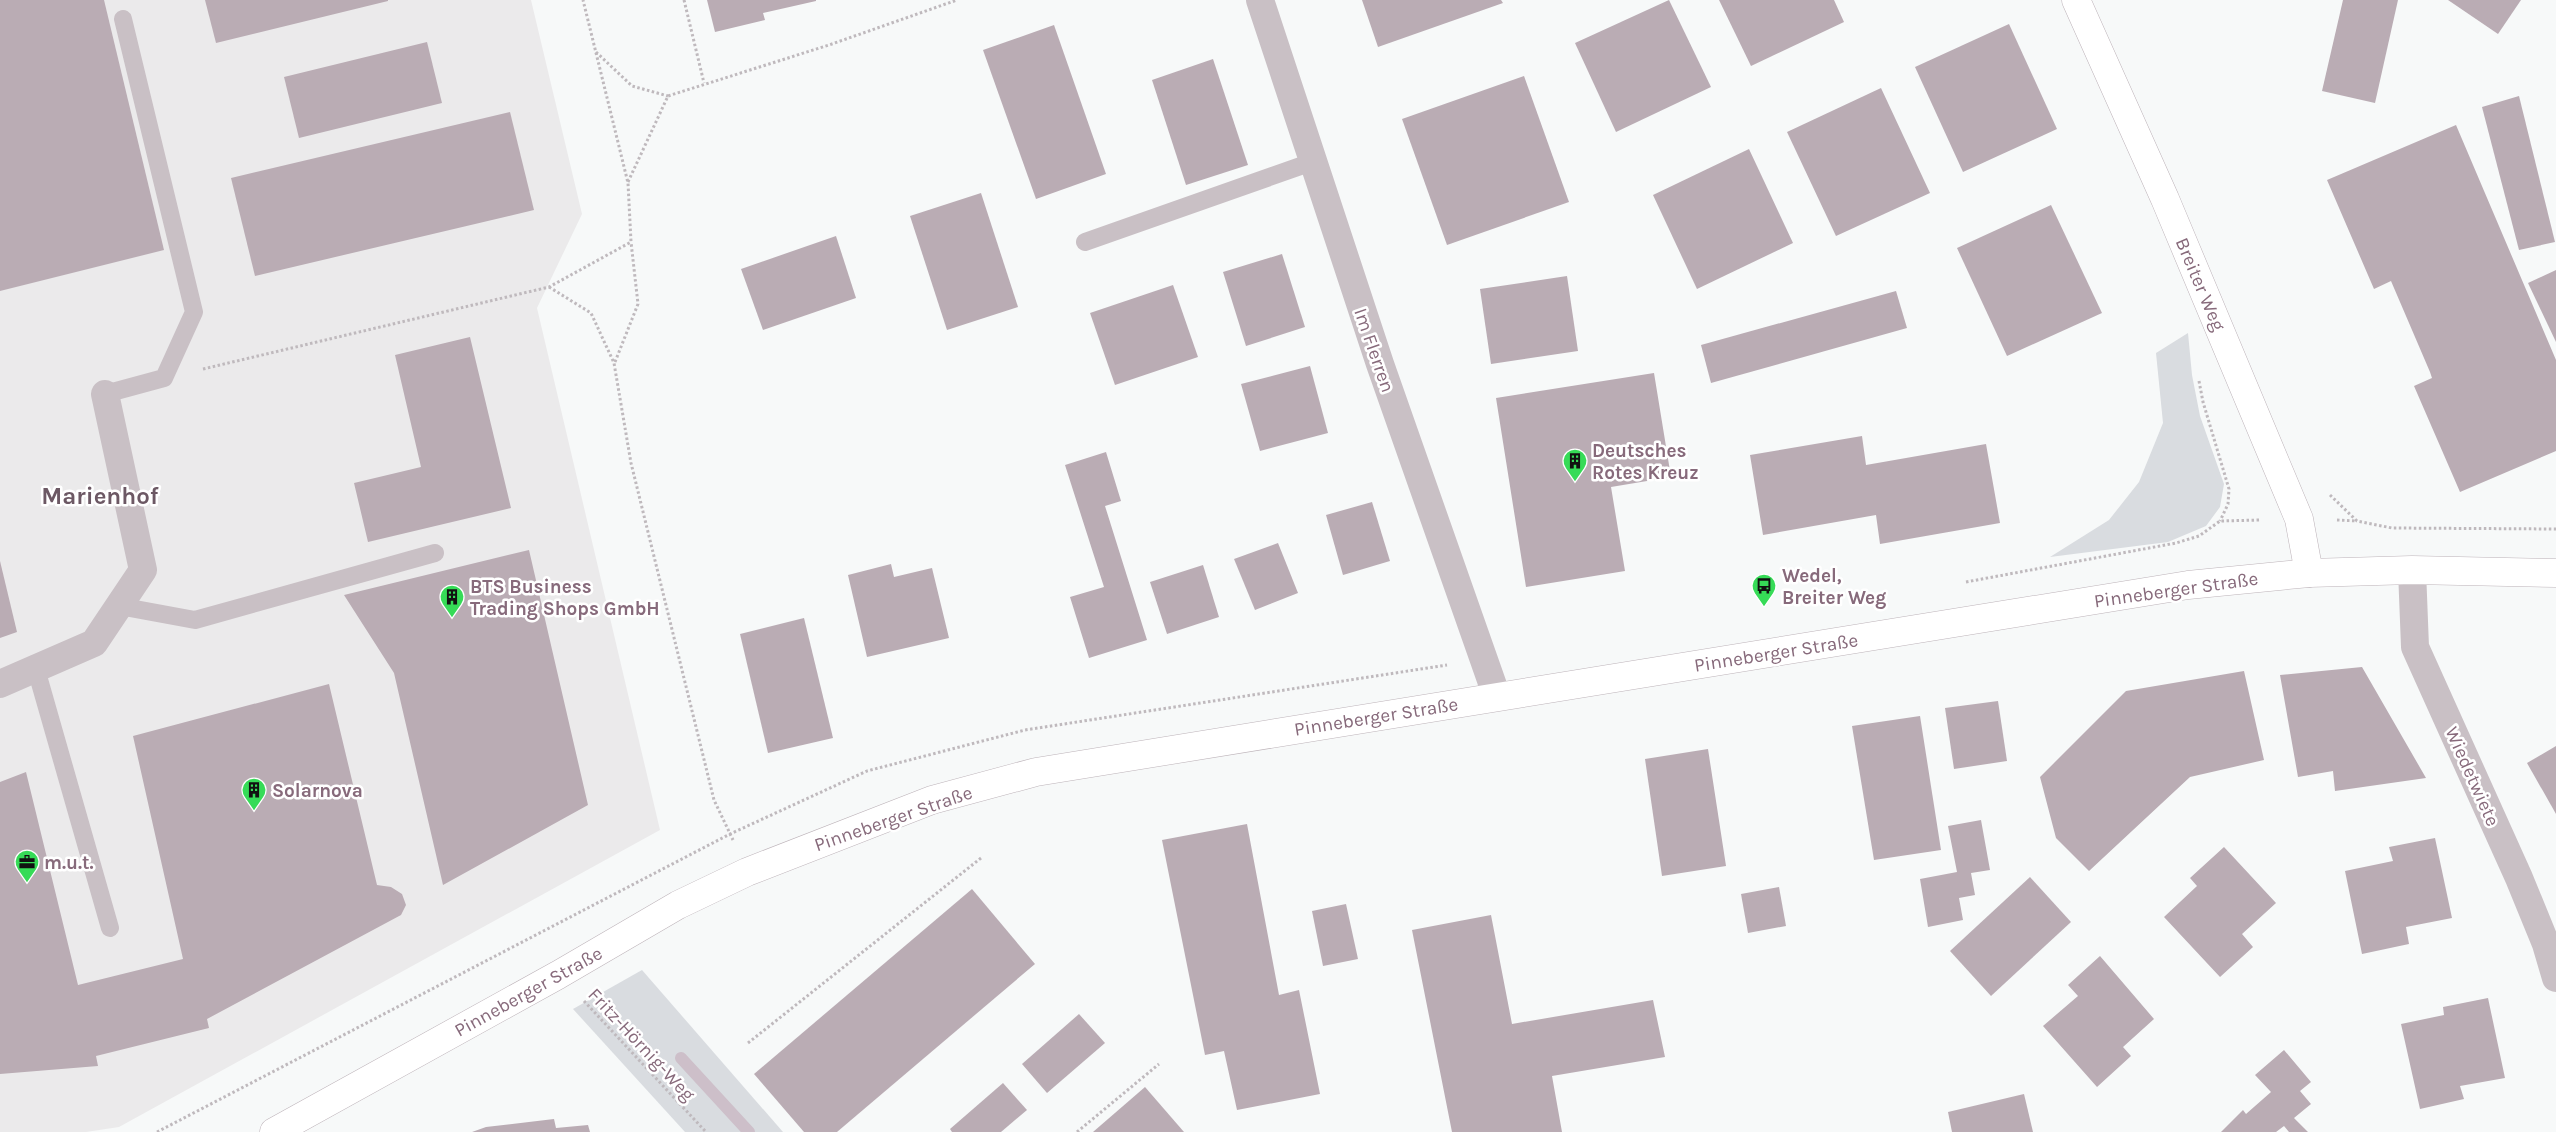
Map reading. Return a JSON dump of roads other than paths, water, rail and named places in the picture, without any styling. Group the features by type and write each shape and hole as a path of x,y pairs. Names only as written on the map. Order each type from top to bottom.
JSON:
{"main road":[{"name":"Breiter Weg","path":"2076,0 2165,199 2299,519 2309,573"},
{"name":"Pinneberger Straße","path":"274,1132 558,975 678,904 747,872 932,800 1036,772 2188,585 2309,573 2412,570 2556,573"}],"street":[{"name":"Im Flerren","path":"1260,0 1312,162 1497,697"},
{"path":"0,684 94,643 142,570 105,394"},
{"name":"Wiedetwiete","path":"2412,570 2415,647 2539,927 2556,978"}],"lane":[{"path":"105,394 164,378 194,312 123,19"},
{"path":"1085,242 1312,162"},
{"path":"118,606 195,620 435,554"},
{"path":"36,669 110,928"}],"waterway":[{"path":"681,1058 749,1132"}],"place":[{"name":"Deutsches Rotes Kreuz","path":"1575,482"},
{"name":"Wedel, Breiter Weg","path":"1764,607"},
{"name":"BTS Business Trading Shops GmbH","path":"452,618"},
{"name":"Solarnova","path":"254,811"},
{"name":"m.u.t.","path":"27,883"}],"district":[{"name":"Marienhof","path":"100,496"}]}
